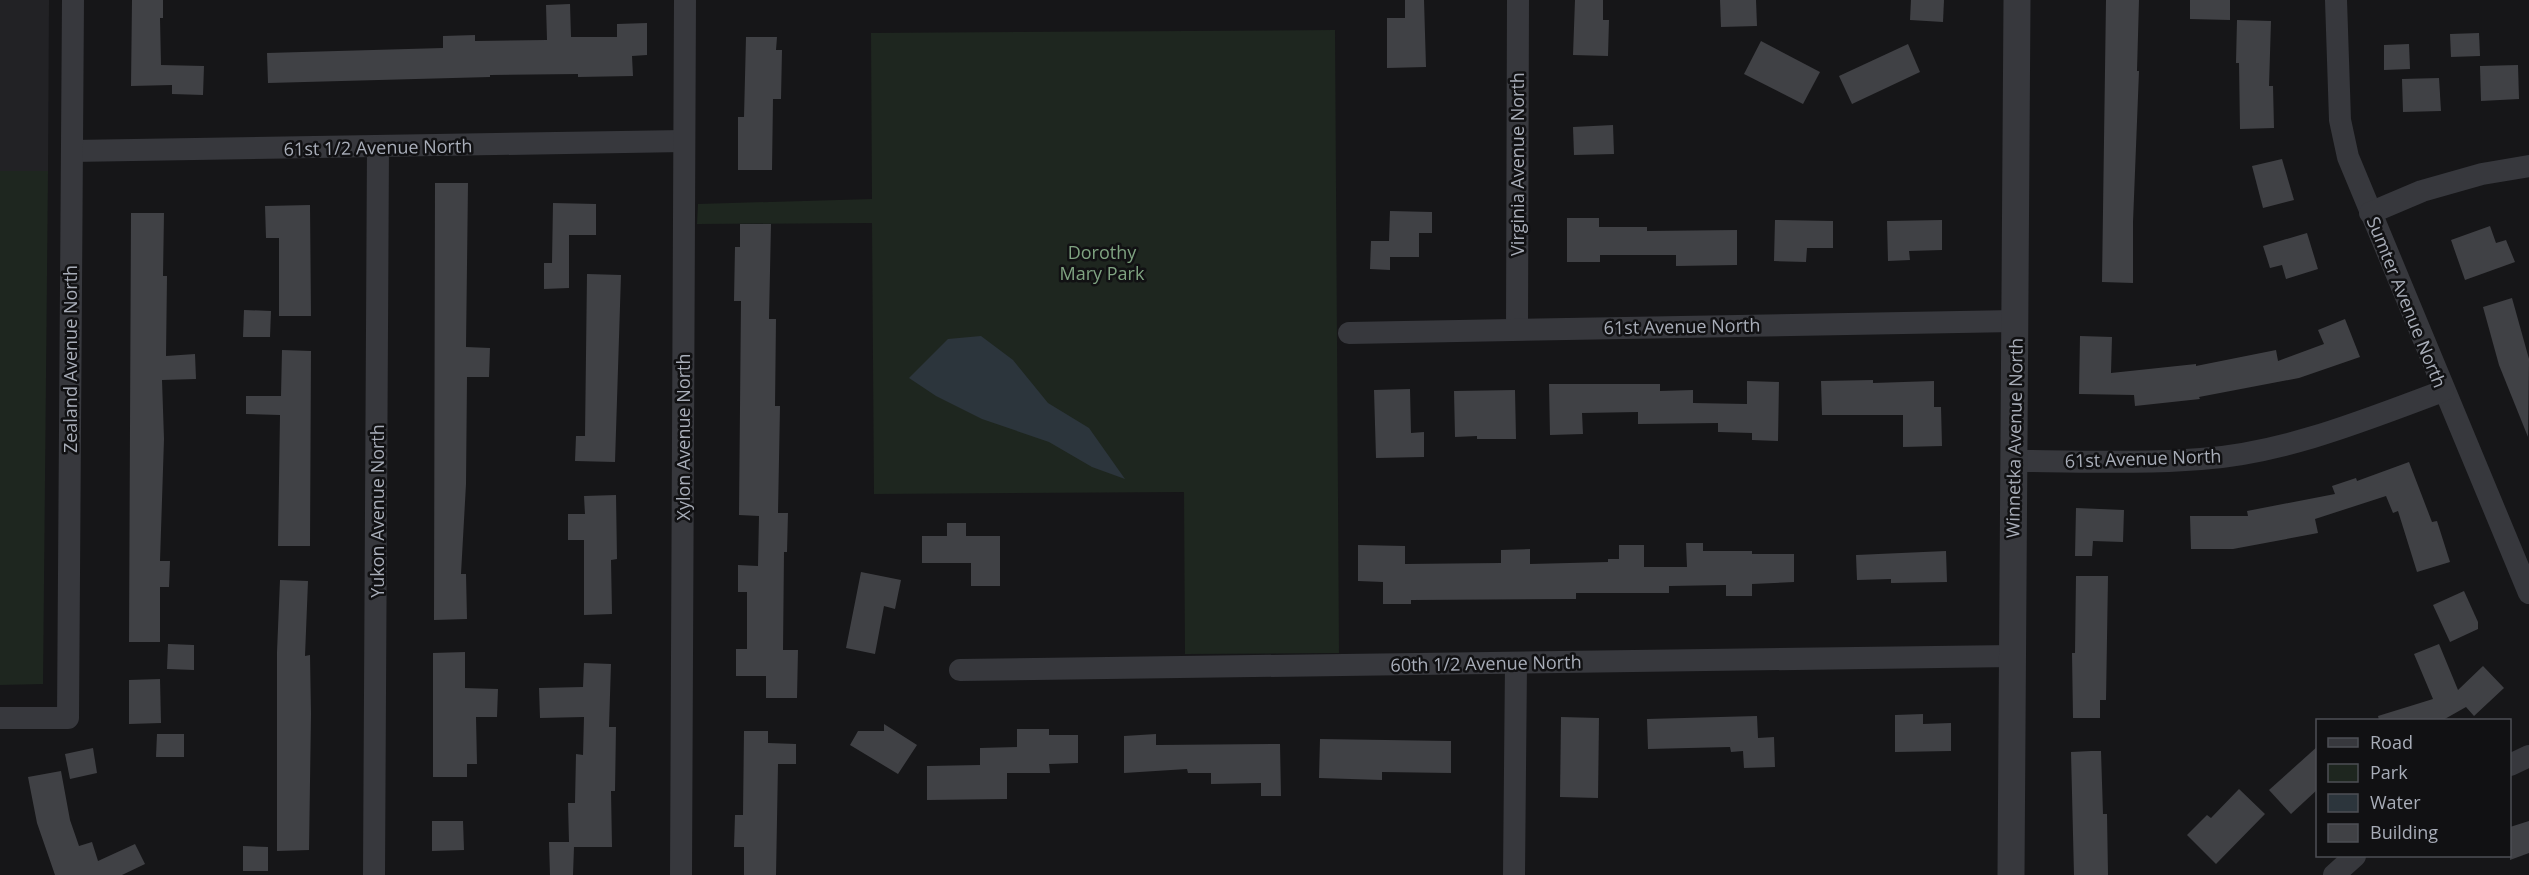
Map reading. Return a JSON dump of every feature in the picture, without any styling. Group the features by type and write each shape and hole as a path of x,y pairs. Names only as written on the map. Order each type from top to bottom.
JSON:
{"street":[{"name":"Zealand Avenue North","path":"0,718 68,717 73,0"},
{"name":"Xylon Avenue North","path":"681,875 685,0"},
{"name":"Virginia Avenue North","path":"1517,328 1518,0"},
{"name":"Winnetka Avenue North","path":"2011,875 2017,0"},
{"name":"Sumter Avenue North","path":"2336,0 2340,120 2348,157 2443,391 2529,593"},
{"name":"61st 1/2 Avenue North","path":"72,151 684,141"},
{"name":"Yukon Avenue North","path":"374,875 378,147"},
{"path":"2370,213 2422,190 2482,174 2529,166"},
{"name":"61st Avenue North","path":"1348,333 1517,328 2015,321"},
{"name":"61st Avenue North","path":"2013,461 2126,462 2203,459 2289,444 2366,420 2443,391"},
{"name":"60th 1/2 Avenue North","path":"960,670 2013,656"},
{"path":"1514,875 1516,663"},
{"path":"2511,765 2529,756"},
{"path":"2334,875 2353,857"}],"shaded area":[{"path":"0,0 49,0 48,171 0,171"}],"green space":[{"name":"Dorothy Mary Park","path":"1335,30 1339,653 1185,654 1184,492 874,494 872,223 697,224 698,204 872,199 871,33"},
{"path":"0,171 48,171 43,684 0,685"}],"water":[{"path":"981,336 1013,360 1048,403 1089,428 1125,479 1092,467 1049,442 982,419 936,396 909,378 948,339"}],"building":[{"path":"132,0 163,0 163,18 160,18 161,65 204,66 203,95 172,94 172,85 131,86"},
{"path":"1405,0 1424,0 1426,67 1387,68 1387,18 1405,18"},
{"path":"1575,0 1603,0 1603,20 1609,20 1608,56 1573,55"},
{"path":"1720,0 1756,0 1757,26 1721,27"},
{"path":"1911,0 1944,0 1943,22 1910,20"},
{"path":"2106,0 2139,0 2133,283 2102,282"},
{"path":"2190,0 2230,0 2230,20 2190,19"},
{"path":"570,4 571,37 617,37 617,24 647,23 647,55 632,56 633,76 490,75 490,77 268,83 267,53 443,48 443,36 475,35 475,41 547,40 546,5"},
{"path":"2237,20 2271,21 2269,86 2273,86 2274,128 2240,129 2239,63 2236,63"},
{"path":"2479,33 2480,56 2451,57 2450,34"},
{"path":"746,37 777,37 776,50 782,50 781,99 773,99 772,170 738,170 738,117 744,117"},
{"path":"1761,41 1820,72 1803,104 1744,74"},
{"path":"1908,44 1920,72 1852,104 1839,76"},
{"path":"2409,44 2410,69 2384,70 2384,45"},
{"path":"2518,65 2519,99 2481,101 2480,66"},
{"path":"2439,78 2441,111 2403,112 2402,79"},
{"path":"1613,125 1614,154 1574,155 1573,127"},
{"path":"2282,159 2294,200 2263,208 2252,166"},
{"path":"435,183 468,183 466,347 490,348 489,377 467,377 466,484 461,574 466,574 467,619 434,620"},
{"path":"553,203 596,204 596,235 569,235 569,288 544,289 544,263 552,263"},
{"path":"310,205 311,316 279,316 279,238 266,238 265,206"},
{"path":"1390,211 1432,212 1432,233 1419,233 1419,257 1390,257 1390,270 1370,269 1371,241 1389,241"},
{"path":"131,213 164,213 163,276 167,276 166,356 195,354 196,379 162,380 164,439 160,561 170,561 169,587 160,587 160,642 129,642"},
{"path":"1567,218 1599,218 1599,227 1647,227 1647,231 1737,230 1737,265 1676,266 1676,255 1600,255 1600,262 1567,262"},
{"path":"1775,220 1833,221 1833,248 1807,248 1806,262 1774,261"},
{"path":"1942,220 1942,250 1909,251 1910,260 1888,261 1887,221"},
{"path":"740,224 771,224 769,319 776,319 775,406 780,406 778,513 788,513 787,552 784,552 783,650 798,650 797,698 766,698 766,676 736,676 736,649 747,649 747,592 738,592 738,565 758,566 759,516 739,515 741,301 734,301 735,247 740,247"},
{"path":"2490,226 2496,243 2506,240 2515,262 2465,280 2451,240"},
{"path":"2307,233 2318,269 2286,279 2282,265 2270,268 2263,246"},
{"path":"587,274 621,275 615,462 575,461 576,436 585,436"},
{"path":"2512,298 2529,359 2528,437 2499,365 2483,307"},
{"path":"244,310 271,311 270,337 243,337"},
{"path":"2345,319 2360,357 2299,378 2199,397 2200,399 2135,406 2134,395 2079,394 2080,336 2112,337 2111,373 2196,364 2196,366 2276,350 2278,361 2324,344 2318,330"},
{"path":"282,350 311,351 310,546 278,546 280,415 246,414 246,396 281,396"},
{"path":"1873,380 1873,383 1934,381 1934,407 1941,407 1942,446 1903,447 1903,415 1822,415 1821,381"},
{"path":"1747,381 1779,382 1778,441 1752,440 1752,433 1718,432 1718,423 1638,424 1638,412 1582,413 1583,434 1550,435 1549,384 1660,384 1660,391 1693,390 1693,403 1747,404"},
{"path":"1410,389 1411,433 1424,432 1424,457 1376,458 1374,390"},
{"path":"1515,390 1516,439 1455,437 1454,391"},
{"path":"2409,462 2432,522 2437,521 2450,562 2417,572 2398,511 2393,513 2386,496 2315,519 2318,533 2233,549 2191,549 2190,516 2248,516 2247,511 2335,494 2332,486 2356,478 2357,481"},
{"path":"616,495 617,559 611,560 612,614 584,615 584,540 568,540 568,514 585,514 584,496"},
{"path":"2076,508 2124,510 2123,542 2093,541 2092,556 2075,556"},
{"path":"947,523 966,523 966,536 1000,536 1000,586 971,586 971,563 922,563 922,536 947,536"},
{"path":"1686,543 1703,543 1703,551 1794,554 1794,582 1752,584 1752,596 1726,596 1726,585 1669,586 1669,593 1576,593 1576,599 1411,600 1411,604 1383,604 1383,582 1358,581 1358,545 1405,546 1405,564 1501,563 1501,550 1530,549 1530,564 1608,562 1608,559 1619,559 1619,545 1644,545 1644,567 1687,567"},
{"path":"1946,551 1947,582 1891,583 1891,579 1857,580 1856,555"},
{"path":"861,572 901,580 895,609 884,606 875,654 846,648"},
{"path":"2076,576 2108,576 2106,700 2100,700 2100,718 2073,718 2072,653 2075,653"},
{"path":"280,580 308,581 305,656 310,655 309,850 277,851 277,652"},
{"path":"2464,591 2478,622 2478,629 2450,642 2433,605"},
{"path":"168,644 194,645 194,670 167,669"},
{"path":"2439,644 2458,690 2483,666 2504,688 2474,716 2466,707 2445,719 2379,719 2378,716 2433,699 2414,654"},
{"path":"465,652 465,688 498,689 497,717 476,717 477,764 467,764 467,777 433,777 433,653"},
{"path":"584,663 611,664 609,727 616,727 615,791 611,791 612,847 574,847 573,875 550,875 549,842 569,842 568,803 575,803 576,754 583,755 584,717 540,718 539,688 583,687"},
{"path":"160,679 161,723 129,724 129,680"},
{"path":"1923,714 1923,724 1951,723 1951,751 1895,752 1895,715"},
{"path":"1757,716 1758,738 1774,737 1775,767 1744,768 1743,751 1731,752 1730,747 1648,749 1647,719"},
{"path":"1561,717 1599,718 1598,798 1560,797"},
{"path":"884,724 917,745 898,774 850,745 858,731 884,731"},
{"path":"1017,729 1049,729 1049,735 1078,735 1078,763 1049,764 1050,773 1007,773 1007,799 927,800 927,766 980,765 980,748 1017,747"},
{"path":"744,731 768,731 768,743 796,744 796,764 778,764 776,875 744,875 744,847 734,847 735,815 743,815"},
{"path":"157,734 184,734 184,757 156,757"},
{"path":"1156,734 1156,745 1280,744 1281,796 1261,796 1261,783 1211,784 1211,773 1188,773 1187,769 1124,773 1124,736"},
{"path":"1320,739 1451,741 1451,773 1382,772 1382,780 1319,778"},
{"path":"93,748 97,773 70,779 65,754"},
{"path":"2316,748 2316,791 2291,814 2269,790"},
{"path":"2101,751 2103,814 2107,814 2108,875 2074,875 2071,752"},
{"path":"61,771 70,820 79,846 92,842 98,861 135,844 145,864 122,875 55,875 37,823 28,777"},
{"path":"2239,789 2265,814 2216,864 2187,835 2207,815 2211,818"},
{"path":"432,821 463,821 464,850 432,851"},
{"path":"2529,821 2529,853 2510,860 2511,857 2511,827"},
{"path":"243,846 268,847 268,871 243,871"}]}
